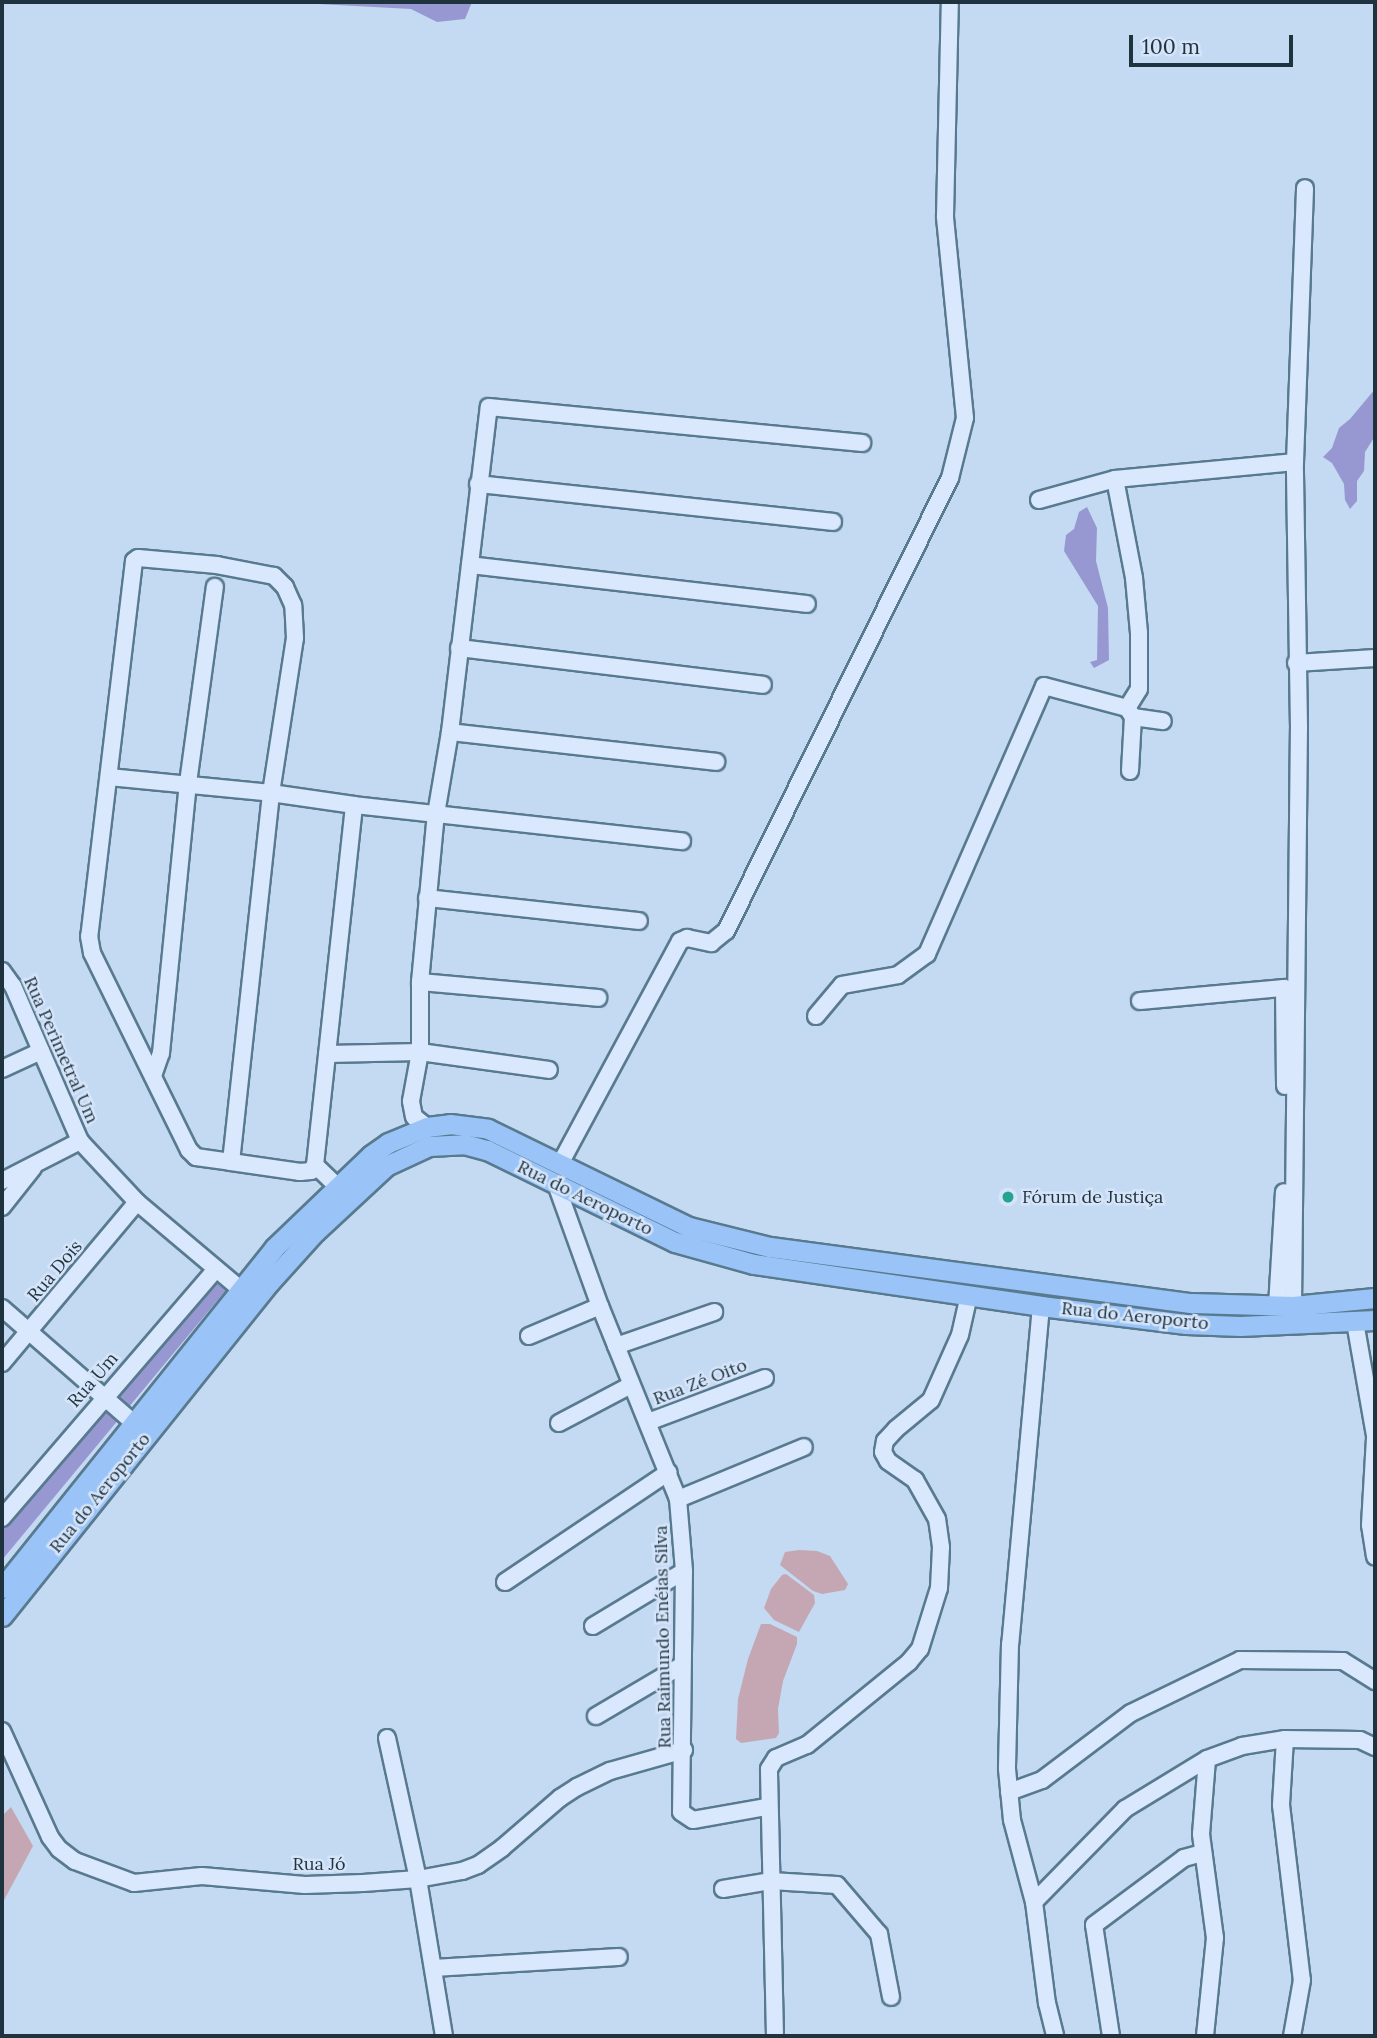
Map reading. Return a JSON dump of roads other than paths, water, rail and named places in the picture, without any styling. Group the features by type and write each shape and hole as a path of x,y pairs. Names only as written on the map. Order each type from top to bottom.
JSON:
{"main road":[{"name":"Rua do Aeroporto","path":"2,1588 239,1288 274,1248 337,1186 388,1143 427,1127 450,1124 488,1129 642,1205 712,1235 769,1247 1202,1304 1285,1306 1375,1298"},
{"name":"Rua do Aeroporto","path":"2,1616 269,1283 315,1232 386,1166 429,1146 464,1144 487,1150 632,1223 675,1242 723,1258 1041,1306 1186,1324 1375,1320"},
{"path":"632,1223 642,1205"},
{"path":"1081,1290 1081,1311"}],"street":[{"path":"560,1164 680,941 687,938 711,943 726,930 950,478 965,418 945,216 950,2"},
{"path":"1285,1306 1299,741 1295,462 1305,188"},
{"path":"427,1127 414,1117 411,1101 420,1052 420,982 436,814 450,732 486,411 493,405 863,443"},
{"path":"1039,500 1115,480 1295,462"},
{"path":"1115,480 1134,578 1139,633 1139,689 1130,713 1130,771"},
{"path":"478,484 833,522"},
{"path":"231,1162 271,793 295,638 293,605 285,587 274,576 145,557 134,561 89,936 92,953 189,1150 196,1157 300,1172 311,1171 315,1165 354,805"},
{"path":"470,565 807,604"},
{"path":"153,1076 160,1053 188,783 215,587"},
{"path":"460,648 763,685"},
{"path":"1296,663 1375,658"},
{"path":"816,1016 842,985 898,975 927,954 1044,686 1163,721"},
{"path":"450,732 716,762"},
{"path":"109,777 188,783 354,805 682,841"},
{"path":"428,898 639,921"},
{"name":"Rua Perimetral Um","path":"2,971 13,986 80,1141 136,1202 239,1288"},
{"path":"420,982 598,998"},
{"path":"1140,1001 1284,988 1285,1306"},
{"path":"2,1069 41,1051"},
{"path":"327,1054 420,1052 550,1070"},
{"path":"2,1181 80,1141"},
{"path":"315,1165 337,1186"},
{"path":"2,1208 34,1166"},
{"name":"Rua Raimundo Enéias Silva","path":"555,1184 600,1307 678,1499 684,1571 681,1666 684,1750 681,1812 693,1820 767,1807"},
{"name":"Rua Dois","path":"2,1363 136,1202"},
{"name":"Rua Um","path":"2,1518 104,1396 216,1269"},
{"path":"775,2036 767,1807 769,1769 776,1758 807,1745 909,1662 920,1648 939,1588 941,1547 937,1518 915,1480 888,1461 883,1452 885,1441 931,1400 960,1335 969,1295"},
{"path":"1041,1306 1010,1644 1007,1711 1012,1820 1034,1902 1047,2003 1055,2036"},
{"path":"529,1336 600,1307"},
{"path":"2,1308 148,1435"},
{"path":"616,1346 714,1312"},
{"path":"1355,1322 1375,1437 1370,1525 1375,1557"},
{"name":"Rua Zé Oito","path":"648,1422 765,1378"},
{"path":"559,1423 631,1385"},
{"path":"678,1499 804,1447"},
{"path":"505,1582 669,1472"},
{"path":"593,1626 684,1571"},
{"path":"1009,1792 1042,1780 1131,1713 1240,1660 1343,1661 1375,1681"},
{"path":"596,1716 681,1666"},
{"name":"Rua Jó","path":"2,1731 50,1837 75,1861 134,1883 202,1876 305,1885 418,1879 478,1865 560,1798 610,1771 684,1750"},
{"path":"387,1738 418,1879 444,2036"},
{"path":"1034,1902 1125,1810 1207,1759 1242,1746 1285,1739 1360,1740 1375,1747"},
{"path":"1285,1739 1281,1805 1303,1980 1292,2036"},
{"path":"1205,2036 1215,1938 1201,1834 1207,1759"},
{"path":"1111,2036 1094,1925 1184,1858 1203,1853"},
{"path":"723,1889 771,1881 837,1885 879,1934 891,1997"},
{"path":"433,1968 619,1957"}],"place":[{"name":"Fórum de Justiça","path":"1008,1197"}]}
